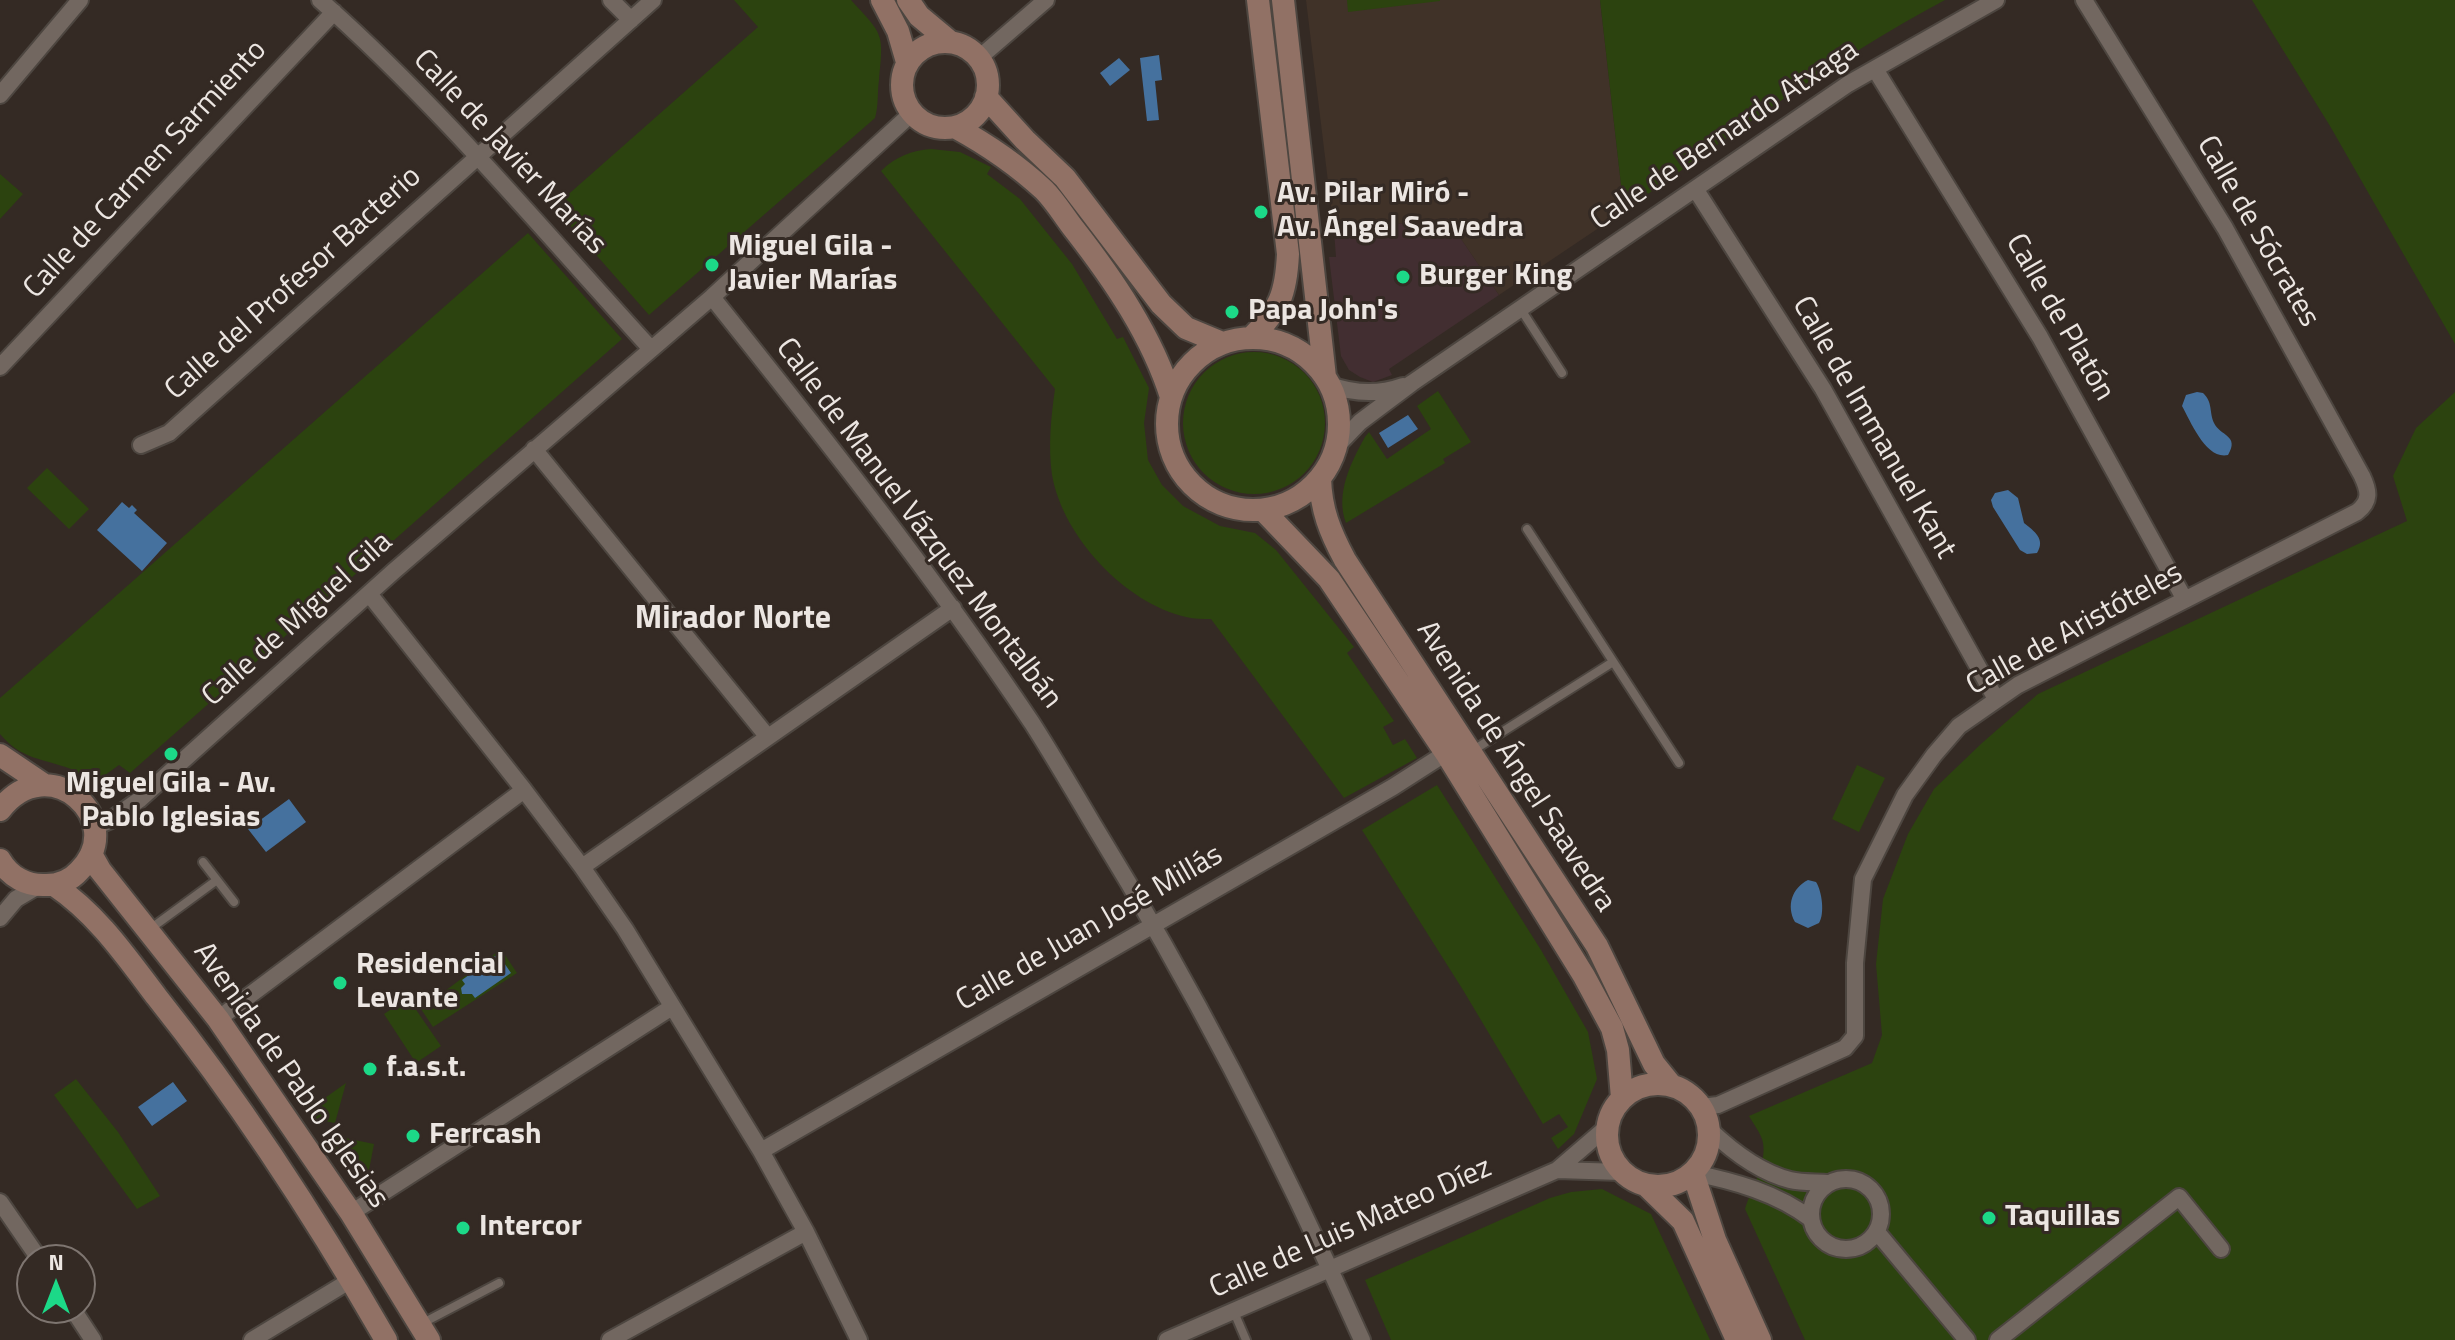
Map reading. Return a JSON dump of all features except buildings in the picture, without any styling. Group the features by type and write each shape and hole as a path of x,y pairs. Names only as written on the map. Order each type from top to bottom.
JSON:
{"street":[{"path":"0,95 80,0"},
{"name":"Calle de Javier Marías","path":"320,0 478,157 651,349"},
{"path":"611,0 631,20"},
{"name":"Calle del Profesor Bacterio","path":"141,445 169,433 653,0"},
{"path":"882,0 898,31 907,62"},
{"path":"908,0 919,16 949,41 971,50 986,70 986,97 979,110 968,121 955,127 939,127 924,123 912,113 901,88 902,75 907,62 926,46 949,41"},
{"path":"979,58 1046,0"},
{"path":"1251,338 1268,322 1286,289 1288,254 1258,0"},
{"path":"1283,0 1327,381 1338,414 1335,448 1330,464 1320,478 1294,499 1263,510 1238,509 1215,502 1194,487 1179,468 1169,446 1167,421 1171,397 1181,377 1195,360 1222,343 1251,338 1284,344 1307,357 1327,381"},
{"name":"Calle de Bernardo Atxaga","path":"1335,448 1360,422 1520,308 1875,69 1996,0"},
{"name":"Calle de Sócrates","path":"2084,0 2225,228 2362,476 2368,489 2368,499"},
{"name":"Calle de Carmen Sarmiento","path":"1,365 334,12"},
{"name":"Calle de Platón","path":"1875,69 2040,337 2185,600"},
{"path":"986,97 1065,178 1161,304 1186,328 1222,343"},
{"name":"Calle de Miguel Gila","path":"94,827 109,821 139,800 534,449 712,297 912,113"},
{"path":"955,127 1009,159 1046,193 1093,253 1135,318 1164,374 1171,397"},
{"name":"Calle de Immanuel Kant","path":"1696,190 1823,389 1996,699"},
{"name":"Calle de Manuel Vázquez Montalbán","path":"712,297 858,480 953,608 1034,726 1154,924 1250,1099 1362,1340"},
{"name":"Calle de Bernardo Atxaga","path":"1327,381 1347,391 1366,393 1388,391 1412,383"},
{"path":"534,449 767,736"},
{"name":"Avenida de Ángel Saavedra","path":"1320,478 1321,502 1327,526 1345,560 1597,946 1654,1064 1671,1085"},
{"name":"Calle de Aristóteles","path":"1701,1107 1731,1099 1845,1048 1855,1036 1855,963 1863,879 1905,795 1959,726 1996,699 2357,512 2368,499"},
{"name":"Avenida de Ángel Saavedra","path":"1263,510 1329,579 1446,753 1601,1004 1618,1050 1622,1098"},
{"path":"370,595 524,790 625,929 761,1151 806,1232 859,1340"},
{"path":"582,867 953,608"},
{"name":"Calle de Juan José Millás","path":"761,1151 1393,787 1446,753"},
{"path":"0,755 43,784 73,793 90,814 94,827 91,854 76,875 16,899 0,918"},
{"path":"0,810 9,798 21,790 43,784"},
{"path":"218,1019 524,790"},
{"name":"Avenida de Pablo Iglesias","path":"91,854 100,870 150,929 218,1019 351,1213 425,1332"},
{"name":"Avenida de Pablo Iglesias","path":"0,860 12,874 46,885 95,917 190,1038 282,1171 386,1340"},
{"path":"351,1213 672,1007"},
{"path":"1646,1185 1663,1187 1679,1182 1693,1173 1703,1161 1709,1146 1710,1130 1701,1107 1693,1097 1671,1085 1645,1085 1622,1098 1612,1111 1607,1127 1607,1143 1612,1159 1621,1172 1646,1185 1683,1221 1737,1340"},
{"name":"Calle de Luis Mateo Díez","path":"1167,1340 1557,1170 1607,1127"},
{"path":"1693,1173 1742,1185 1789,1204 1811,1219 1820,1239 1839,1249 1861,1247 1877,1232 1882,1210 1872,1189 1851,1179 1829,1183 1791,1180 1735,1153 1710,1130"},
{"name":"Calle de Luis Mateo Díez","path":"1557,1170 1621,1172"},
{"path":"1693,1173 1715,1240 1760,1340"},
{"path":"1811,1219 1814,1198 1829,1183"},
{"path":"1998,1340 2179,1197 2221,1249"},
{"path":"0,1202 5,1220 26,1244"},
{"path":"610,1340 806,1232"},
{"path":"1877,1232 1967,1340"},
{"path":"252,1340 351,1280"}],"lane":[{"path":"1520,308 1562,373"},
{"path":"1527,529 1679,763"},
{"path":"1470,752 1613,662"},
{"path":"203,862 234,902"},
{"path":"150,929 217,880"},
{"path":"425,1332 499,1283"},
{"path":"1233,1311 1246,1340"}],"shaded area":[{"path":"1306,0 1600,0 1624,211 1499,295 1447,218 1334,231"},
{"path":"1447,218 1499,295 1389,369 1392,375 1373,382 1360,377 1349,370 1341,356 1329,257 1336,257 1334,231"}],"green space":[{"path":"734,0 851,0 875,28 881,43 875,118 649,315 554,207 758,27"},
{"path":"1347,0 1440,0 1440,1 1348,12"},
{"path":"1600,0 1945,0 1821,74 1624,211"},
{"path":"2252,0 2455,0 2455,344 2330,126"},
{"path":"931,149 960,152 991,167 987,174 1020,199 1072,264 1117,339 1123,337 1149,388 1144,423 1148,460 1162,485 1183,506 1220,526 1255,533 1276,550 1354,647 1347,653 1394,721 1383,727 1393,745 1405,739 1417,758 1344,798 1211,619 1186,617 1141,598 1100,564 1083,543 1058,498 1052,475 1050,432 1055,389 881,171 904,155"},
{"path":"0,174 23,194 0,219"},
{"path":"528,233 622,339 130,773 119,765 94,783 71,769 24,754 8,743 0,734 0,698"},
{"path":"1254,352 1281,357 1304,373 1320,396 1325,423 1320,450 1304,473 1281,489 1254,494 1227,489 1204,473 1188,450 1183,423 1188,396 1204,373 1227,357"},
{"path":"1438,391 1471,442 1443,459 1445,463 1346,523 1343,490 1365,437 1369,432 1387,459 1431,429 1417,406"},
{"path":"2455,392 2455,1340 1805,1340 1745,1209 1761,1165 1764,1147 1749,1116 1872,1063 1882,1035 1876,964 1883,899 1908,834 1934,789 2038,694 2407,521 2393,476 2416,428"},
{"path":"47,468 89,509 69,529 27,488"},
{"path":"1857,765 1885,778 1859,832 1832,819"},
{"path":"1437,785 1541,950 1588,1032 1597,1079 1574,1134 1558,1149 1551,1138 1568,1127 1559,1114 1543,1124 1362,830"},
{"path":"501,949 517,973 433,1027 421,1009"},
{"path":"408,998 441,1046 416,1063 384,1014"},
{"path":"76,1079 118,1132 160,1196 137,1209 54,1095"},
{"path":"346,1083 335,1123 314,1119 308,1110"},
{"path":"321,1133 374,1144 369,1170 353,1179"},
{"path":"1602,1189 1651,1214 1710,1340 1391,1340 1365,1280 1550,1198"}],"water":[{"path":"1159,55 1162,80 1155,81 1159,120 1147,121 1140,58"},
{"path":"1119,58 1130,70 1110,86 1100,73"},
{"path":"2197,392 2206,396 2214,423 2232,443 2228,455 2220,455 2206,446 2182,406 2186,395"},
{"path":"1408,415 1418,429 1388,448 1379,433"},
{"path":"2008,490 2018,498 2024,523 2039,539 2037,553 2027,554 2020,550 1993,507 1991,500 1995,493"},
{"path":"122,502 129,508 132,505 137,510 134,513 167,543 142,571 97,530"},
{"path":"289,799 306,822 266,852 248,829"},
{"path":"1808,880 1816,882 1818,886 1822,908 1819,923 1808,928 1795,922 1791,904 1794,893"},
{"path":"498,954 511,973 475,998 472,994 462,994 461,988 465,984 462,980"},
{"path":"173,1082 187,1101 152,1126 138,1107"}],"place":[{"name":"Av. Pilar Miró - Av. Ángel Saavedra","path":"1261,212"},
{"name":"Miguel Gila - Javier Marías","path":"712,265"},
{"name":"Burger King","path":"1403,277"},
{"name":"Papa John's","path":"1232,312"},
{"name":"Miguel Gila - Av. Pablo Iglesias","path":"171,754"},
{"name":"Residencial Levante","path":"340,983"},
{"name":"f.a.s.t.","path":"370,1069"},
{"name":"Ferrcash","path":"413,1136"},
{"name":"Taquillas","path":"1989,1218"},
{"name":"Intercor","path":"463,1228"}],"district":[{"name":"Mirador Norte","path":"733,620"}]}
